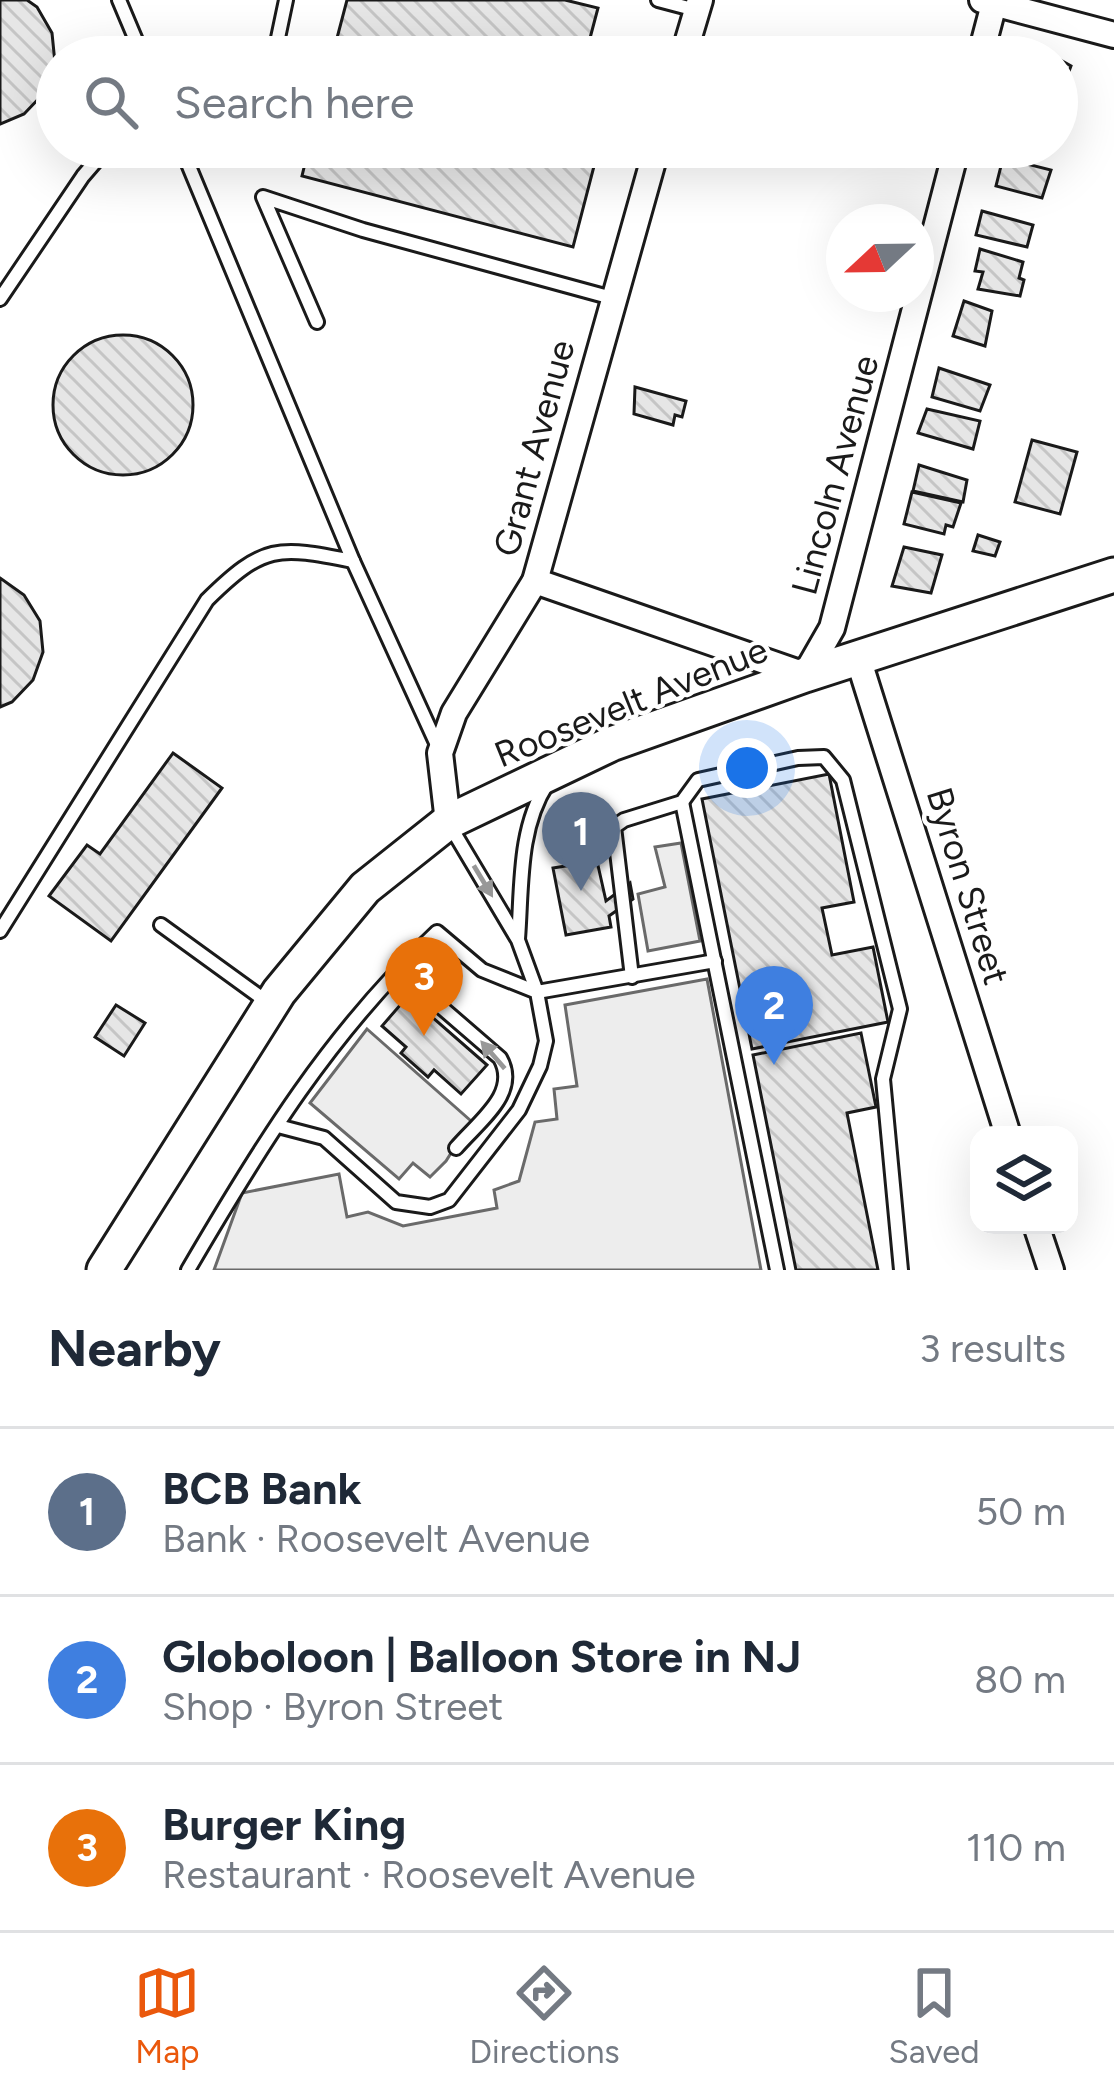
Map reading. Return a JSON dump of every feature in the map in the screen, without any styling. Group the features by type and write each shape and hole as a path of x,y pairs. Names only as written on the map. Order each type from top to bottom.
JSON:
{"street":[{"path":"984,36 991,1 1114,34"},
{"path":"689,36 699,5"},
{"name":"Grant Avenue","path":"448,822 440,753 454,713 535,581 651,168"},
{"name":"Lincoln Avenue","path":"805,675 832,628 952,168"},
{"name":"Roosevelt Avenue","path":"104,1270 271,1005 340,913 448,822 611,744 805,675 1114,575"},
{"path":"535,581 805,675"},
{"name":"Byron Street","path":"858,658 1005,1126"},
{"path":"1039,1234 1051,1270"}],"lane":[{"path":"118,0 134,36"},
{"path":"278,36 286,0"},
{"path":"658,0 699,5"},
{"path":"0,298 90,168"},
{"path":"190,168 353,561 440,753"},
{"path":"316,322 263,197 363,230 612,298"},
{"path":"0,931 207,600 244,563 293,549 353,561"},
{"path":"632,977 614,827 682,802 698,779 824,757 843,780 900,1009 883,1079 901,1270"},
{"path":"518,940 531,818 557,769"},
{"path":"682,802 777,1270"},
{"path":"278,1126 324,1138 396,1202 430,1207 448,1200 519,1110 546,1041 537,992 518,940 448,822"},
{"path":"161,925 271,1005"},
{"path":"188,1270 234,1186 331,1045 436,932 482,970 537,992 715,961"},
{"path":"397,969 500,1058 508,1075 506,1090 456,1148"}],"shaded area":[{"path":"681,843 700,941 648,951 638,894 665,887 655,847"},
{"path":"707,979 761,1270 214,1270 242,1193 339,1174 347,1217 368,1212 403,1226 497,1208 494,1190 519,1181 535,1122 557,1119 554,1089 577,1086 565,1005"},
{"path":"367,1029 471,1121 430,1177 413,1163 399,1179 310,1103"}],"building":[{"path":"0,0 27,0 37,7 52,36 36,36 36,101 24,114 0,124"},
{"path":"347,0 565,0 598,8 591,36 338,36"},
{"path":"304,168 594,168 573,247 302,176"},
{"path":"1000,168 1051,170 1042,198 996,186"},
{"path":"982,211 1033,225 1027,247 976,235"},
{"path":"980,249 1023,262 1020,296 978,289 983,272 975,271"},
{"path":"964,301 992,311 985,346 953,336"},
{"path":"123,335 150,341 172,356 187,378 193,405 187,432 172,454 150,469 123,475 96,469 74,454 59,432 53,405 59,378 74,356 96,341"},
{"path":"939,368 990,385 980,411 932,397"},
{"path":"635,387 686,401 682,417 675,415 673,425 634,414"},
{"path":"927,409 980,421 973,449 918,433"},
{"path":"1032,440 1077,452 1060,514 1015,502"},
{"path":"919,465 967,480 963,502 913,491"},
{"path":"912,492 961,503 953,527 946,525 944,534 904,524"},
{"path":"978,535 1000,542 995,556 973,551"},
{"path":"904,547 942,555 931,593 892,586"},
{"path":"0,578 24,595 40,621 43,652 33,680 12,702 0,707"},
{"path":"173,753 222,788 111,941 49,896 87,845 100,854"},
{"path":"829,774 854,902 822,908 832,955 873,947 888,1022 752,1049 702,799"},
{"path":"597,861 606,901 630,883 633,899 609,916 611,927 566,935 553,868"},
{"path":"408,996 487,1065 461,1094 434,1070 428,1077 401,1053 406,1047 382,1026"},
{"path":"116,1005 145,1023 124,1056 95,1037"},
{"path":"861,1033 876,1107 847,1113 878,1270 796,1270 753,1055"}],"place":[{"name":"BCB Bank","path":"581,891"},
{"name":"Burger King","path":"424,1036"},
{"name":"Globoloon | Balloon Store in NJ","path":"774,1065"}]}
